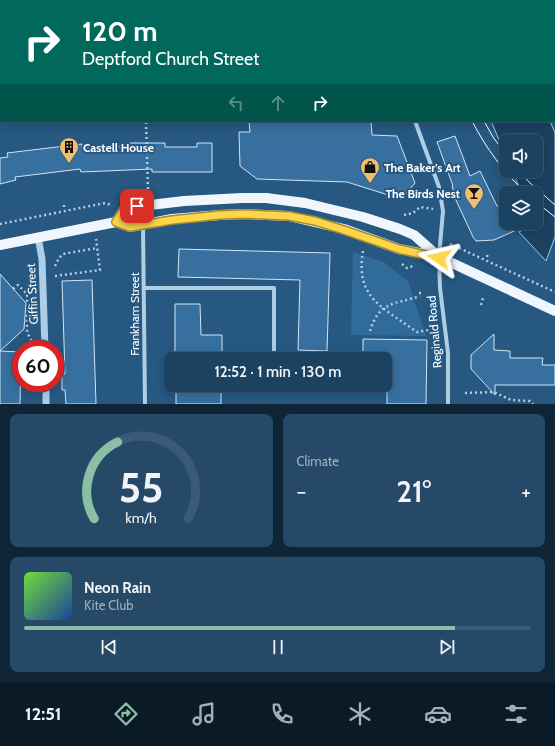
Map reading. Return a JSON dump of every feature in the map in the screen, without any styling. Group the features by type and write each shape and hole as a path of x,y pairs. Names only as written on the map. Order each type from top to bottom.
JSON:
{"main road":[{"path":"116,222 125,208 184,201 266,198 306,203 363,217 400,229 414,235 439,258"},
{"path":"0,245 116,222 130,227 172,220 220,215 244,214 289,216 315,221 399,249 439,258 555,311"}],"street":[{"name":"Reginald Road","path":"415,122 439,187 443,211 439,258 440,288 448,352 448,404"},
{"name":"Frankham Street","path":"143,225 145,404"},
{"name":"Giffin Street","path":"38,238 42,259 45,340"},
{"path":"144,288 274,288 274,352"},
{"path":"46,392 46,404"}],"path":[{"path":"146,122 148,190"},
{"path":"0,224 105,203 125,208"},
{"path":"403,216 413,213 420,207 427,208"},
{"path":"41,216 42,222"},
{"path":"23,219 24,224"},
{"path":"96,238 100,270 52,276 59,258 66,253 97,248"},
{"path":"65,249 66,253"},
{"path":"461,250 555,292"},
{"path":"363,251 361,268 364,282 376,303 417,332 429,330"},
{"path":"487,257 488,253"},
{"path":"407,268 413,266"},
{"path":"14,289 18,284 27,294 26,332 31,340"},
{"path":"370,331 373,322 383,309 424,293"},
{"path":"481,305 483,298"},
{"path":"465,393 494,392 511,400 530,400 533,404"}],"shaded area":[{"path":"491,122 550,122 555,133 555,237 546,261 519,232 523,230 543,230 543,186 519,186 515,178 543,178 543,134 499,134 499,140"},
{"path":"353,252 384,262 408,281 426,336 351,335"}],"building":[{"path":"249,122 371,122 372,135 397,136 415,183 401,199 347,182 257,179 240,166 239,132 250,132"},
{"path":"455,136 470,176 480,171 497,206 499,205 499,230 516,230 494,240 476,241 455,198 457,197 452,187 453,186 437,142"},
{"name":"Castell House","path":"126,143 165,143 165,147 197,147 197,143 212,143 212,172 152,172 152,169 81,172 80,169 15,177 16,180 0,184 0,158 8,157 7,153 82,144 82,148 126,146"},
{"path":"179,249 330,253 327,351 298,350 300,280 178,277"},
{"path":"0,274 26,303 24,329 0,351"},
{"path":"92,280 96,404 66,404 64,390 65,374 62,281"},
{"path":"175,304 200,304 201,335 222,335 222,352 175,352"},
{"path":"494,334 494,350 510,351 510,358 543,358 542,365 555,365 555,385 495,385 495,395 471,369 471,355"},
{"path":"363,339 427,340 426,404 387,404 387,392 392,392 392,352 363,352"},
{"path":"0,351 12,352 12,392 20,392 20,404 0,404"},
{"path":"176,392 221,392 221,404 176,404"}],"tram line":[{"path":"473,122 496,160 519,186"},
{"path":"485,122 499,145"},
{"path":"525,178 555,205"},
{"path":"543,208 555,217"}],"place":[{"name":"Castell House","path":"69,164"},
{"name":"The Baker's Art","path":"370,184"},
{"name":"The Birds Nest","path":"474,210"}],"route":[{"path":"137,206 125,208 116,222 130,227 172,220 220,215 244,214 289,216 315,221 399,249 439,258"}]}
